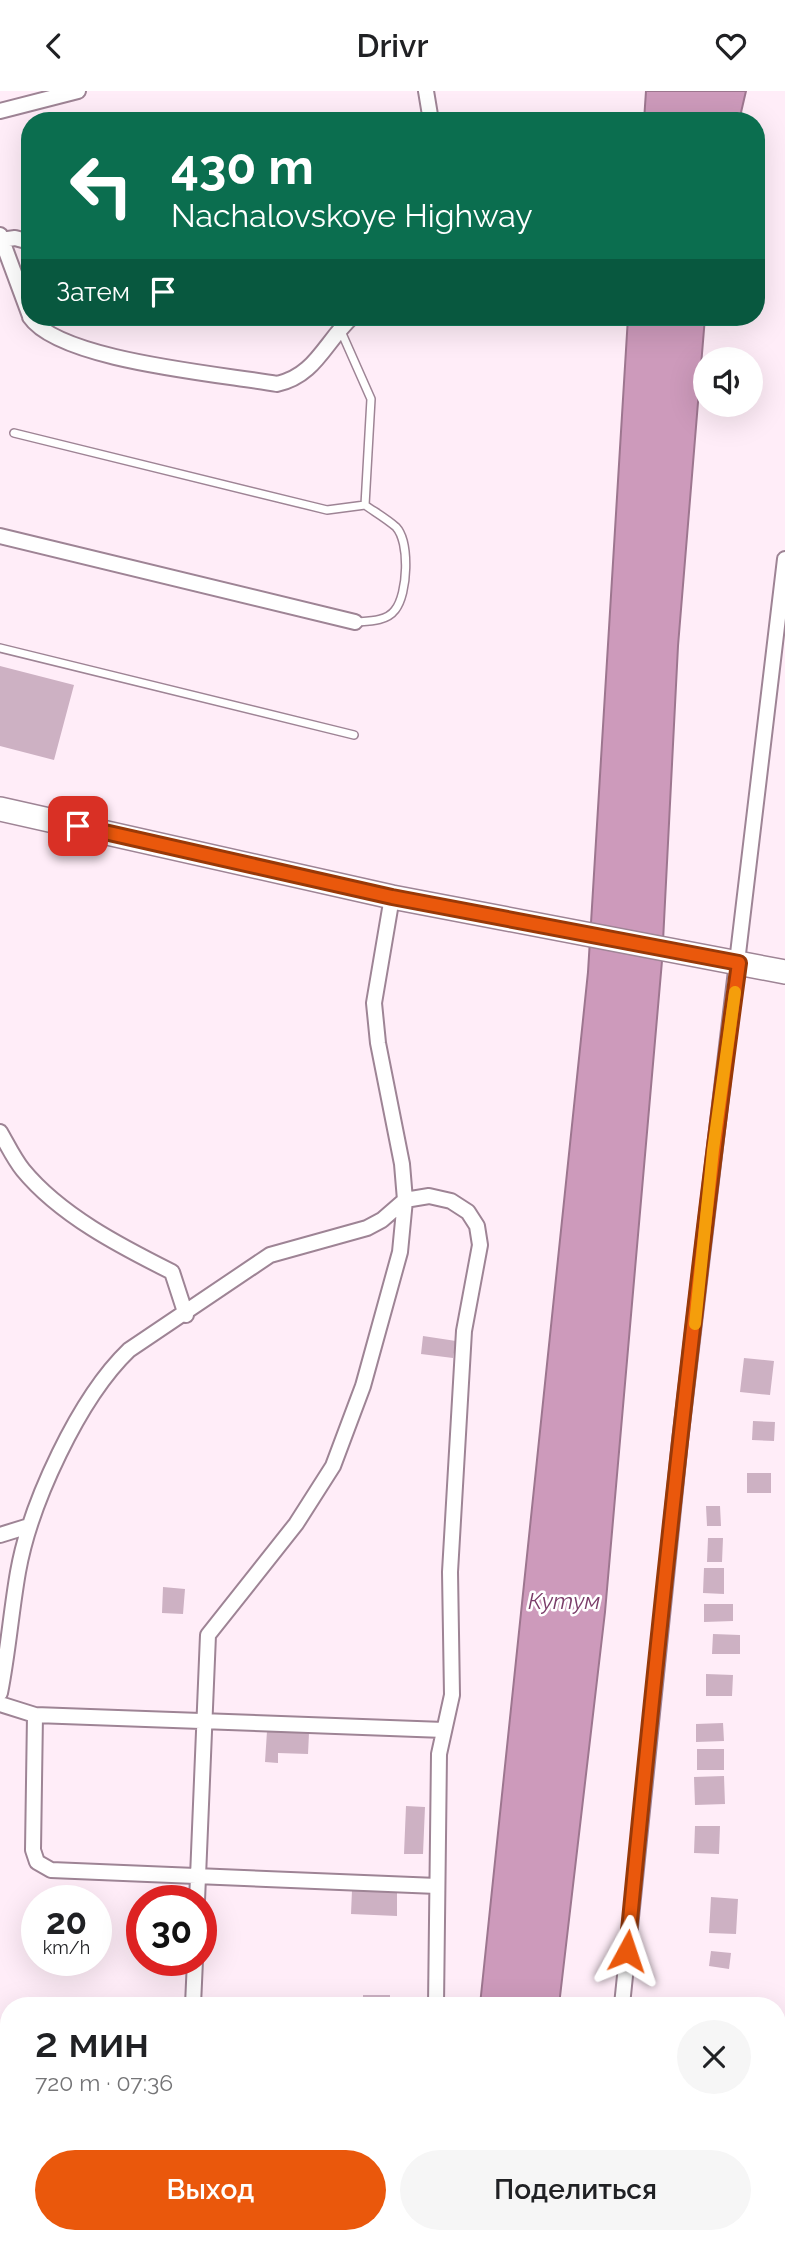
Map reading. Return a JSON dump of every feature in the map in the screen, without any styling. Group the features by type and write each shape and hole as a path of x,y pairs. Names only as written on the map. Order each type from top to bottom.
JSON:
{"main road":[{"path":"0,809 392,897 785,972"}],"street":[{"path":"0,111 78,91"},
{"path":"426,91 430,112"},
{"path":"21,240 1,237 3,256 21,295"},
{"path":"42,326 69,344 90,352 277,384 296,380 309,369 340,328"},
{"path":"0,536 355,622"},
{"path":"623,1997 678,1455 713,1150 739,963 785,559"},
{"path":"198,1885 208,1635 296,1524 332,1466 363,1385 400,1252 405,1200 402,1164 378,1043 374,1003 392,897"},
{"path":"0,1132 22,1169 46,1193 80,1219 172,1272 186,1315"},
{"path":"0,1693 19,1571 29,1526 74,1425 111,1368 129,1350 186,1315 270,1255 367,1228 382,1220 405,1200 429,1196 450,1201 468,1212 477,1226 480,1245 464,1331 450,1572 452,1695 439,1754 436,1997"},
{"path":"0,1535 29,1526"},
{"path":"0,1704 35,1715 444,1730"},
{"path":"35,1715 33,1850 37,1862 51,1870 437,1886"},
{"path":"193,1997 194,1976"}],"lane":[{"path":"340,328 371,399 365,505"},
{"path":"14,433 327,510 365,505 398,529 405,556 406,588 395,611 378,621 355,622"},
{"path":"0,648 354,735"}],"water":[{"path":"646,91 746,91 741,112 645,112"},
{"name":"Кутум","path":"627,326 704,326 703,347 693,347 693,417 697,417 678,646 662,961 605,1612 560,1997 481,1997 588,972"}],"building":[{"path":"0,666 74,685 54,760 0,746"},
{"path":"423,1336 456,1341 453,1358 421,1354"},
{"path":"744,1358 774,1361 770,1395 740,1392"},
{"path":"753,1421 775,1422 774,1441 752,1440"},
{"path":"747,1473 771,1473 771,1493 747,1493"},
{"path":"706,1506 720,1506 721,1526 707,1526"},
{"path":"708,1538 723,1538 722,1562 707,1562"},
{"path":"704,1568 724,1568 724,1594 703,1593"},
{"path":"163,1587 185,1589 183,1614 162,1613"},
{"path":"704,1604 733,1604 733,1621 704,1622"},
{"path":"713,1634 740,1635 740,1654 712,1654"},
{"path":"706,1674 733,1675 732,1696 706,1696"},
{"path":"723,1723 724,1741 696,1742 696,1724"},
{"path":"267,1731 309,1733 308,1754 278,1753 278,1763 265,1762"},
{"path":"697,1749 724,1749 724,1770 697,1770"},
{"path":"724,1776 725,1804 695,1805 694,1777"},
{"path":"406,1806 425,1807 423,1854 404,1854"},
{"path":"695,1826 720,1826 719,1854 694,1853"},
{"path":"352,1890 397,1892 397,1916 351,1914"},
{"path":"711,1897 738,1899 736,1934 709,1933"},
{"path":"711,1951 731,1953 729,1969 709,1966"},
{"path":"363,1995 390,1995 390,1997"}],"slow traffic":[{"path":"695,1324 713,1150 735,992"}],"route":[{"path":"78,826 392,897 739,963 713,1150 690,1372 680,1441 627,1951"}]}
